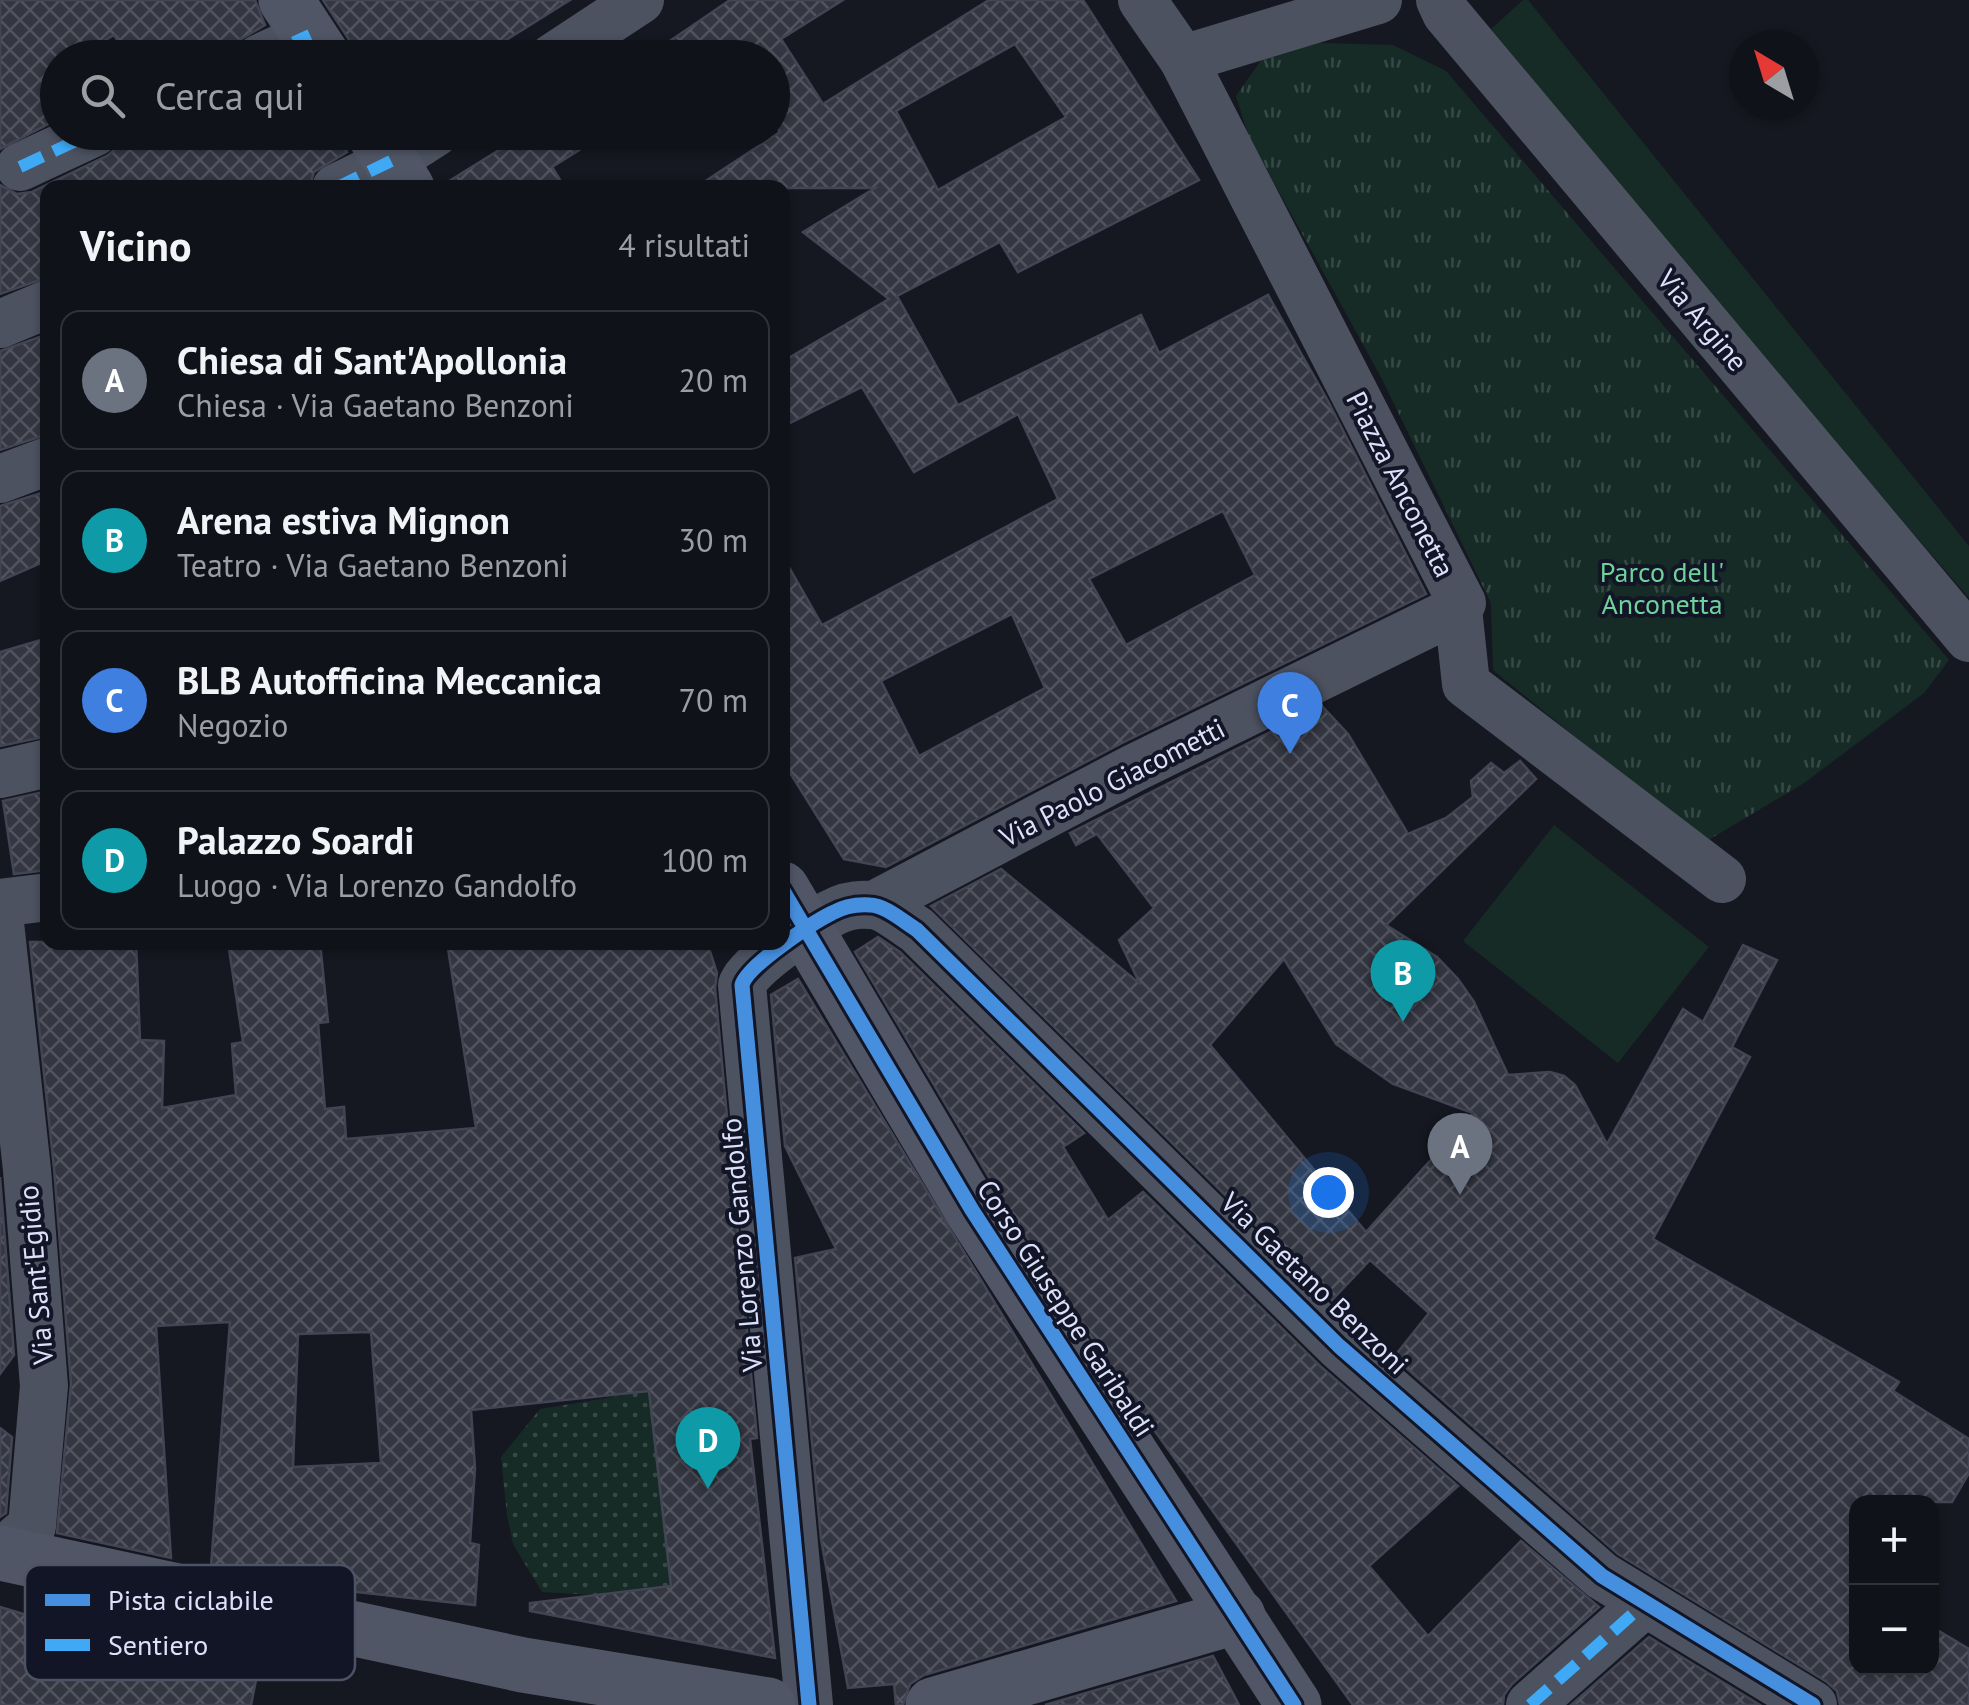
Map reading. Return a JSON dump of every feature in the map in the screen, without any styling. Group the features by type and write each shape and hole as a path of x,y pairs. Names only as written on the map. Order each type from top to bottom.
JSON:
{"street":[{"path":"579,40 640,0"},
{"name":"Piazza Anconetta","path":"1142,0 1183,60 1462,603 1458,609 1466,684 1722,879"},
{"path":"1183,60 1378,0"},
{"path":"1391,0 1443,6"},
{"name":"Via Argine","path":"1443,6 1969,638"},
{"path":"20,167 57,150"},
{"path":"351,180 402,153"},
{"path":"0,324 40,307"},
{"path":"0,479 40,464"},
{"name":"Via Paolo Giacometti","path":"876,904 1134,768 1458,609"},
{"path":"0,774 40,765"},
{"path":"0,904 40,898"},
{"path":"794,910 833,912 852,905 876,904"},
{"name":"Via Gaetano Benzoni","path":"876,904 918,930 1339,1346 1602,1576 1813,1705"},
{"name":"Corso Giuseppe Garibaldi","path":"794,910 1042,1322 1294,1705"},
{"name":"Via Sant'Egidio","path":"0,923 44,1386 32,1526 0,1553"},
{"name":"Via Lorenzo Gandolfo","path":"766,950 756,964 746,960 742,985 808,1705"},
{"path":"0,1553 56,1565"},
{"path":"1530,1705 1644,1604"},
{"path":"933,1705 1238,1616"},
{"path":"355,1629 523,1665 768,1705"}],"green space":[{"path":"1523,0 1528,0 1969,546 1969,598 1759,354 1491,29"},
{"name":"Parco dell' Anconetta","path":"1319,43 1393,45 1446,71 1949,660 1924,693 1804,783 1705,842 1493,670 1491,603 1381,377 1249,137 1236,96 1262,59"},
{"path":"1554,825 1709,947 1618,1063 1463,941"},
{"path":"649,1391 671,1586 596,1595 542,1592 513,1544 501,1457 540,1409"}],"building":[{"path":"0,0 255,0 265,25 240,40 117,40 114,35 106,40 40,40 40,128 0,149"},
{"path":"323,0 570,0 506,40 349,40"},
{"path":"730,0 843,0 781,39 671,40"},
{"path":"989,0 1083,0 1199,180 1018,272 1000,242 897,296 958,405 1141,315 1159,353 1268,295 1328,401 1426,594 1122,743 886,867 844,859 790,773 790,569 822,625 1058,499 1018,414 914,472 862,387 790,423 790,357 889,299 803,232 875,188 790,188 790,180 707,180 753,150 790,150 790,53 823,104","holes":["1015,44 1066,117 938,190 896,111","1223,511 1255,575 1126,645 1089,579","1012,614 1045,688 919,756 881,681"]},
{"path":"114,150 347,152 314,172 312,180 57,180"},
{"path":"499,150 579,150 552,167 560,180 451,180"},
{"path":"0,185 17,194 40,188 40,280 0,294"},
{"path":"40,337 40,437 0,450 0,351"},
{"path":"40,494 40,564 0,581 0,506"},
{"path":"40,640 40,738 0,746 0,652"},
{"path":"1322,706 1348,734 1408,834 1446,818 1473,797 1471,781 1491,763 1504,773 1520,761 1536,779 1386,925 1437,957 1458,979 1474,1002 1508,1075 1550,1072 1564,1076 1575,1085 1607,1144 1683,1009 1703,1022 1743,945 1777,960 1732,1047 1750,1057 1653,1239 1899,1382 1893,1391 1969,1439 1969,1473 1952,1502 1939,1502 1939,1495 1849,1495 1849,1675 1939,1675 1939,1631 1969,1649 1969,1705 1840,1705 1837,1691 1827,1682 1618,1554 1394,1357 1429,1313 1370,1260 1332,1300 931,906 1001,869 1140,984 1119,940 1154,908 1097,834 1076,845 1070,833","holes":["1284,959 1336,1044 1393,1084 1473,1113 1366,1232 1210,1045"]},
{"path":"40,793 40,871 14,874 3,801"},
{"path":"878,937 900,952 1084,1133 1063,1147 1108,1220 1143,1192 1320,1366 1458,1486 1369,1566 1428,1636 1521,1541 1599,1607 1512,1684 1504,1695 1503,1705 1353,1705 1131,1398 999,1194 855,952"},
{"path":"30,942 40,942 40,950 136,950 140,1040 164,1041 162,1108 236,1095 232,1044 243,1042 229,950 321,950 328,1022 318,1023 325,1109 344,1107 346,1139 476,1128 448,950 710,950 717,973 715,988 757,1438 750,1439 775,1658 530,1611 530,1603 671,1586 649,1391 471,1410 475,1468 470,1543 479,1545 475,1605 355,1592 355,1565 211,1565 230,1322 156,1326 171,1558 57,1533 71,1384 54,1168","holes":["371,1332 381,1463 293,1467 298,1334"]},
{"path":"798,979 1176,1601 924,1675 910,1684 903,1705 896,1705 894,1684 848,1688 821,1539 795,1258 836,1249 785,1146 771,995"},
{"path":"0,1177 14,1355 0,1374"},
{"path":"0,1428 12,1437 6,1513 0,1517"},
{"path":"0,1607 25,1614 25,1680 256,1680 251,1705 0,1705"},
{"path":"1649,1637 1760,1705 1571,1705"},
{"path":"1213,1656 1239,1705 1045,1705"}],"marked path":[{"path":"299,40 310,35"},
{"path":"20,167 56,150"},
{"path":"352,180 391,161"},
{"path":"1530,1705 1644,1604"}],"cycle path":[{"path":"790,903 972,1210 1294,1705"},
{"path":"790,940 832,913 865,905 882,908 917,930 1339,1346 1602,1576 1813,1705"},
{"path":"777,950 755,967 742,985 809,1705"}],"place":[{"name":"BLB Autofficina Meccanica","path":"1290,754"},
{"name":"Arena estiva Mignon","path":"1403,1022"},
{"name":"Chiesa di Sant'Apollonia","path":"1460,1195"},
{"name":"Palazzo Soardi","path":"708,1489"}]}
